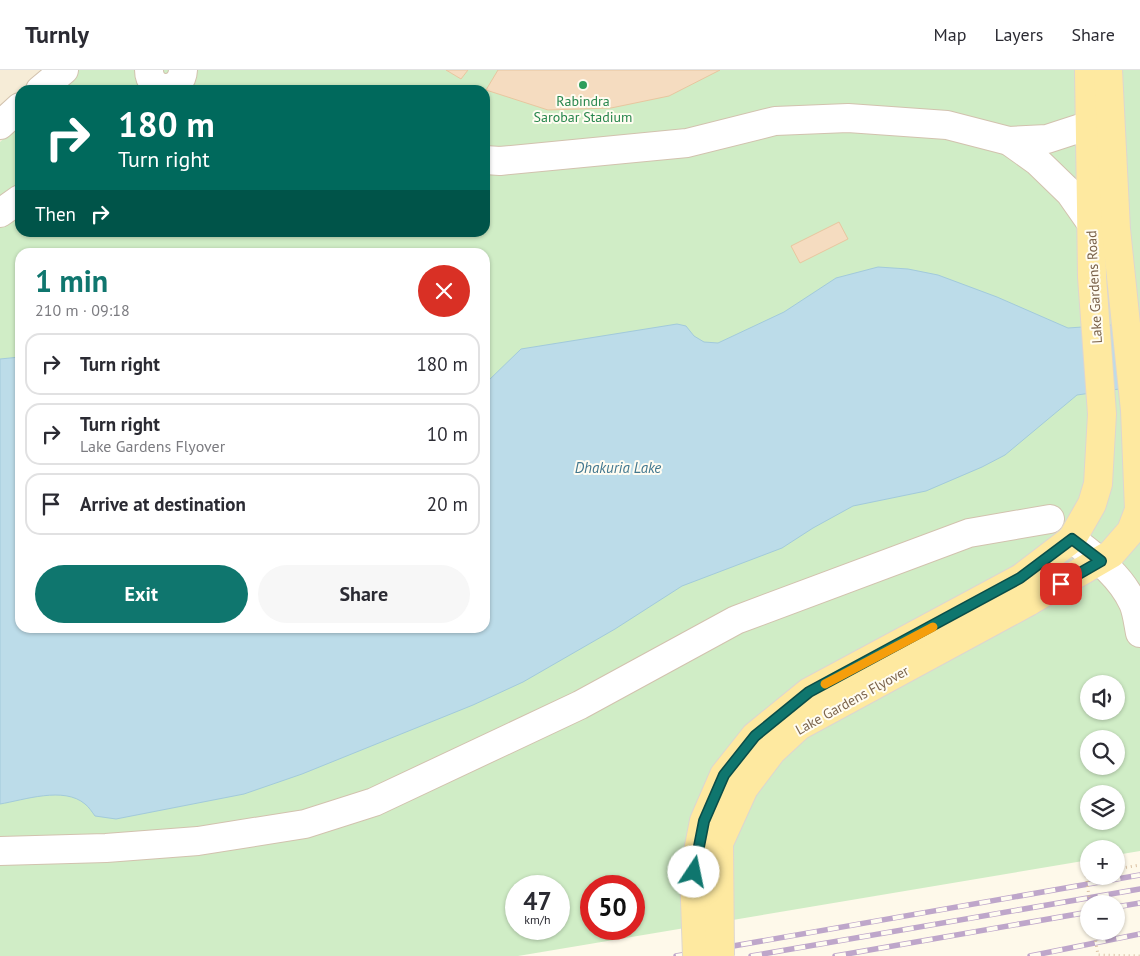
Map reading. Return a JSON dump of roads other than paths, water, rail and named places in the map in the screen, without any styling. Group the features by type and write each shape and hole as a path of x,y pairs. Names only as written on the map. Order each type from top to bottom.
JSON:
{"main road":[{"name":"Lake Gardens Road","path":"1072,539 1092,504 1098,484 1102,414 1091,223 1089,70"},
{"name":"Lake Gardens Road","path":"1101,561 1119,546 1131,531 1139,510 1135,410 1116,229 1108,70"},
{"name":"Lake Gardens Flyover","path":"720,956 719,843 744,788 772,751 799,726 1024,590 1072,539"},
{"name":"Lake Gardens Flyover","path":"697,956 694,872 704,821 724,775 755,736 809,692 1024,590 1101,561"}],"street":[{"path":"46,85 64,70"},
{"path":"0,124 15,111"},
{"path":"490,160 519,160 687,143 775,121 848,118 947,124 1009,142 1037,161 1070,193 1091,223"},
{"path":"1009,142 1047,140 1090,124"},
{"path":"0,213 15,202"},
{"path":"0,851 106,848 198,841 305,824 357,808 383,798 580,705 736,620 969,533 1050,519"},
{"path":"1072,539 1101,561 1122,584 1133,604 1140,633"}],"water":[{"name":"Dhakuria Lake","path":"878,267 908,269 938,275 997,297 1068,328 1140,323 1140,386 1077,395 1005,455 982,467 926,491 853,506 782,548 682,586 615,629 523,682 473,705 302,774 244,794 116,819 95,816 85,804 66,796 32,797 0,804 0,359 15,358 15,633 490,633 490,379 521,349 677,324 686,326 694,336 704,342 718,343 784,312 836,278"}],"railway":[{"path":"676,956 1140,875"},
{"path":"751,956 1140,889"},
{"path":"1125,906 1140,903"},
{"path":"835,956 1080,914"},
{"path":"1030,956 1140,934"}],"place":[{"name":"Rabindra Sarobar Stadium","path":"583,85"}]}
